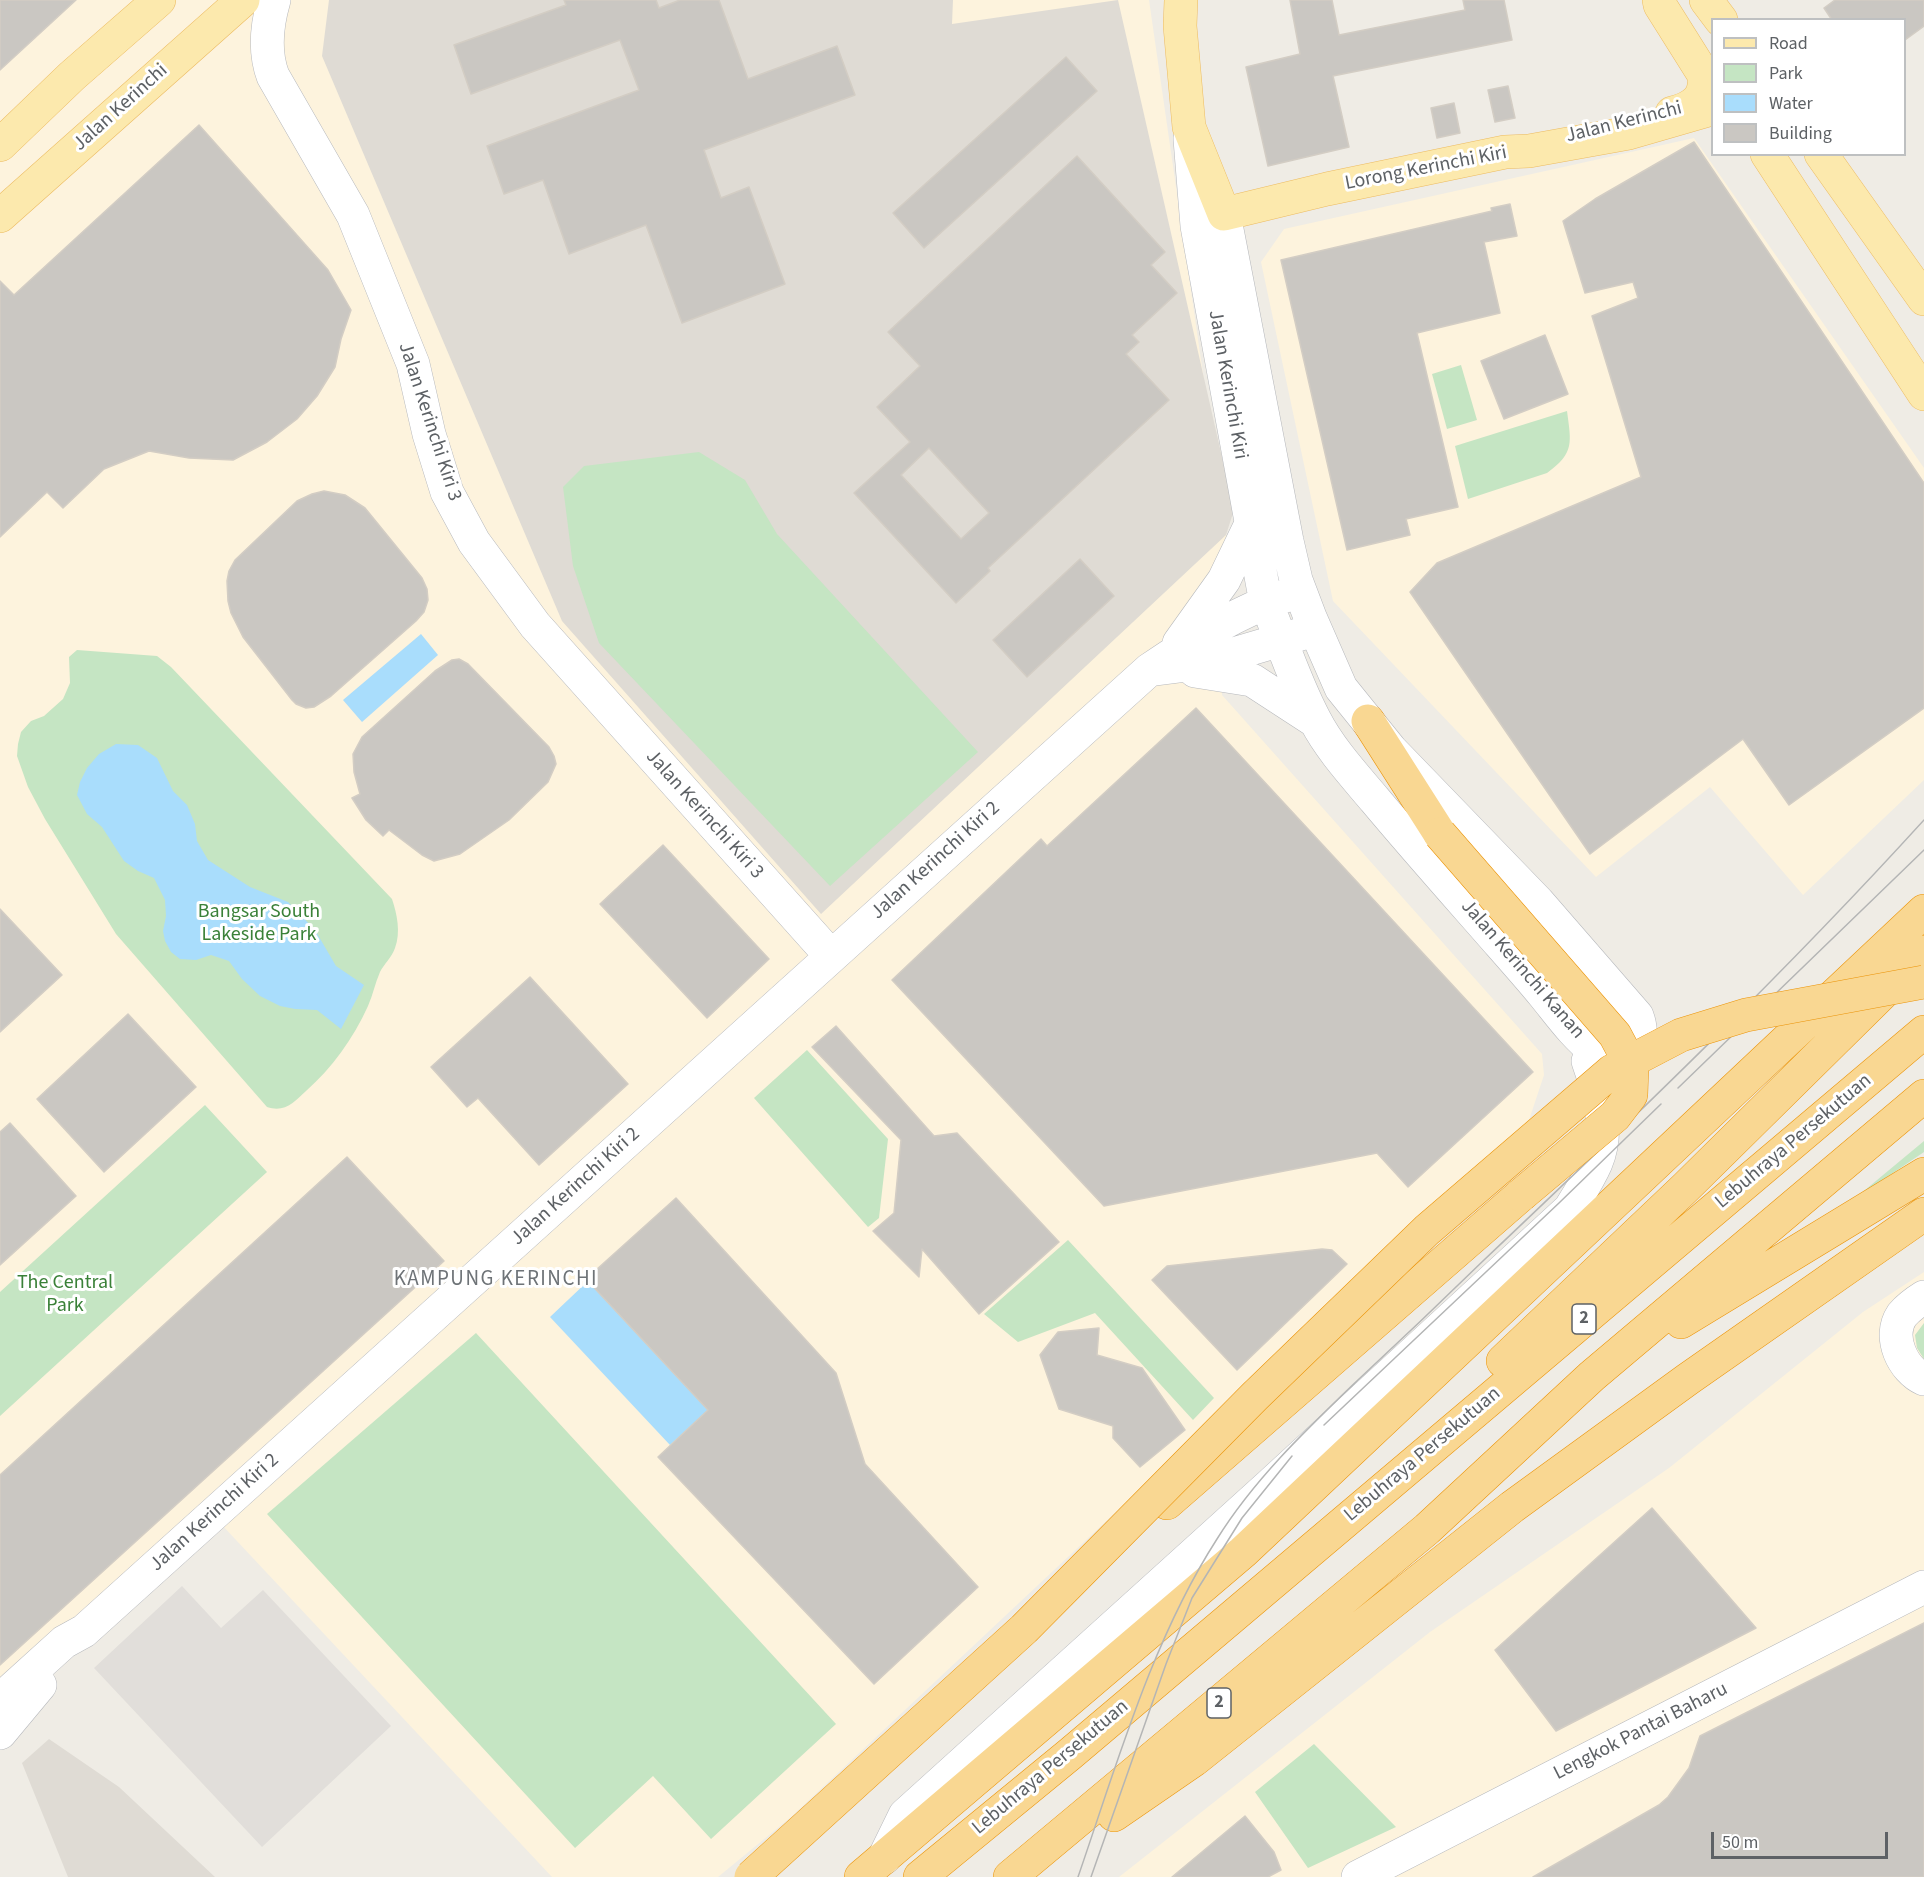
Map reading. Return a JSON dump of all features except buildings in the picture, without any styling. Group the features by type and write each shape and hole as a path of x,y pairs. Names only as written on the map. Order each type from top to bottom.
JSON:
{"highway":[{"path":"751,1877 1024,1629 1503,1210 1615,1116 1631,1095 1632,1067 1615,1035 1440,834 1368,721"},
{"path":"1244,1606 1685,1188 1910,935"},
{"path":"872,1867 1243,1552 1910,935"},
{"path":"1024,1629 1255,1396 1427,1230 1612,1071 1681,1035 1746,1016 1924,982"},
{"name":"Lebuhraya Persekutuan","path":"920,1877 1070,1754 1924,1032"},
{"name":"2","path":"1010,1877 1427,1529 1592,1376 1924,1096"},
{"path":"1592,1376 1924,1174"},
{"path":"1024,1877 1194,1760 1512,1507 1698,1372 1924,1214"}],"main road":[{"path":"0,145 72,76 159,0"},
{"name":"Jalan Kerinchi","path":"0,216 243,0"},
{"name":"Jalan Kerinchi Kiri","path":"1181,0 1180,26 1189,127 1224,214"},
{"name":"Jalan Kerinchi","path":"1504,152 1533,144 1639,124 1690,108 1699,100 1705,84 1702,69 1659,0"},
{"path":"1706,0 1720,18"},
{"name":"Jalan Kerinchi","path":"1629,133 1711,110"},
{"name":"Lorong Kerinchi Kiri","path":"1224,214 1327,189 1504,152 1529,151 1629,133"},
{"path":"1768,156 1924,394"},
{"path":"1822,156 1924,299"}],"street":[{"name":"Jalan Kerinchi Kiri 3","path":"274,0 267,60 273,76 353,215 413,364 429,434 447,492 474,542 535,625 831,956"},
{"name":"Jalan Kerinchi Kiri","path":"1189,127 1197,226 1266,602 1281,640"},
{"name":"Jalan Kerinchi Kiri","path":"1224,214 1287,541 1301,591 1315,629"},
{"path":"1163,665 1224,580 1252,522"},
{"path":"1163,665 1234,617 1266,602 1301,591"},
{"path":"1163,665 1203,663 1315,629 1341,688 1392,750 1538,902 1636,1016 1676,1027 1706,1029 1738,1024 1776,1014 1910,935"},
{"name":"Jalan Kerinchi Kanan","path":"1281,640 1315,721 1342,761 1425,860 1543,993 1580,1040 1605,1058 1616,1061 1624,1060 1637,1049 1641,1038 1636,1016"},
{"name":"Jalan Kerinchi Kiri 2","path":"0,1700 64,1642 84,1631 831,956 1163,665"},
{"path":"1163,665 1252,680 1315,721"},
{"path":"872,1867 905,1815 1270,1485 1570,1209 1597,1162 1602,1137 1598,1091 1580,1040"},
{"path":"1924,1297 1914,1303 1901,1317 1897,1334 1903,1363 1914,1375 1924,1379"},
{"name":"Lengkok Pantai Baharu","path":"1358,1877 1924,1587"},
{"path":"0,1733 47,1676 74,1652 84,1631"}],"shaded area":[{"path":"0,0 1149,0 1227,540 1222,695 1542,1054 1544,1075 1527,1126 791,1817 718,1877 552,1877 221,1524 0,1721"},
{"path":"329,0 953,0 952,24 1118,0 1234,510 1226,535 821,914 562,621 322,56"},
{"path":"1694,138 1924,468 1924,780 1803,895 1710,787 1596,877 1333,601 1261,262 1284,229"},
{"path":"1924,1272 1924,1877 1119,1877 1430,1632 1669,1468 1863,1312"},
{"path":"182,1586 221,1628 263,1590 391,1726 262,1847 94,1668"},
{"path":"49,1739 119,1787 215,1877 68,1877 22,1763"}],"green space":[{"path":"1461,365 1477,420 1447,429 1432,374"},
{"path":"1567,411 1570,431 1569,446 1567,453 1556,466 1547,473 1468,499 1455,446"},
{"path":"699,452 745,480 777,534 978,752 830,886 599,643 573,566 563,487 584,466"},
{"name":"Bangsar South Lakeside Park","path":"77,650 157,656 171,667 392,899 398,923 397,942 380,972 362,1018 333,1063 316,1082 289,1105 279,1109 267,1107 116,934 45,819 28,787 17,756 21,732 31,721 44,716 63,699 70,683 69,657"},
{"path":"807,1050 888,1139 879,1218 868,1227 754,1098"},
{"name":"The Central Park","path":"205,1105 267,1172 0,1416 0,1292"},
{"path":"1924,1141 1924,1152 1853,1200"},
{"path":"1068,1240 1214,1398 1193,1420 1095,1313 1018,1342 984,1314"},
{"path":"1924,1323 1924,1359 1917,1348 1915,1335"},
{"path":"476,1333 836,1724 711,1839 653,1776 575,1848 267,1514"},
{"path":"1314,1744 1396,1827 1308,1868 1255,1792"}],"water":[{"path":"421,634 438,655 362,722 343,700"},
{"path":"116,744 138,745 157,758 173,791 187,805 195,824 197,841 208,860 250,887 288,902 315,930 336,966 364,985 341,1029 317,1010 280,1006 260,996 242,979 229,961 211,955 196,960 180,959 171,952 163,931 166,916 165,900 154,878 124,861 102,827 87,814 77,795 87,768 99,754"},
{"path":"588,1281 708,1410 670,1445 550,1317"}],"tram line":[{"path":"1078,1877 1138,1703 1173,1619 1217,1539 1248,1495 1283,1454 1321,1416 1708,1044 1817,934 1924,820"},
{"path":"1678,1088 1924,850"},
{"path":"1324,1425 1661,1104"},
{"path":"1091,1877 1166,1664 1192,1598 1242,1518 1292,1456"}],"district":[{"name":"KAMPUNG KERINCHI","path":"496,1280"}]}
